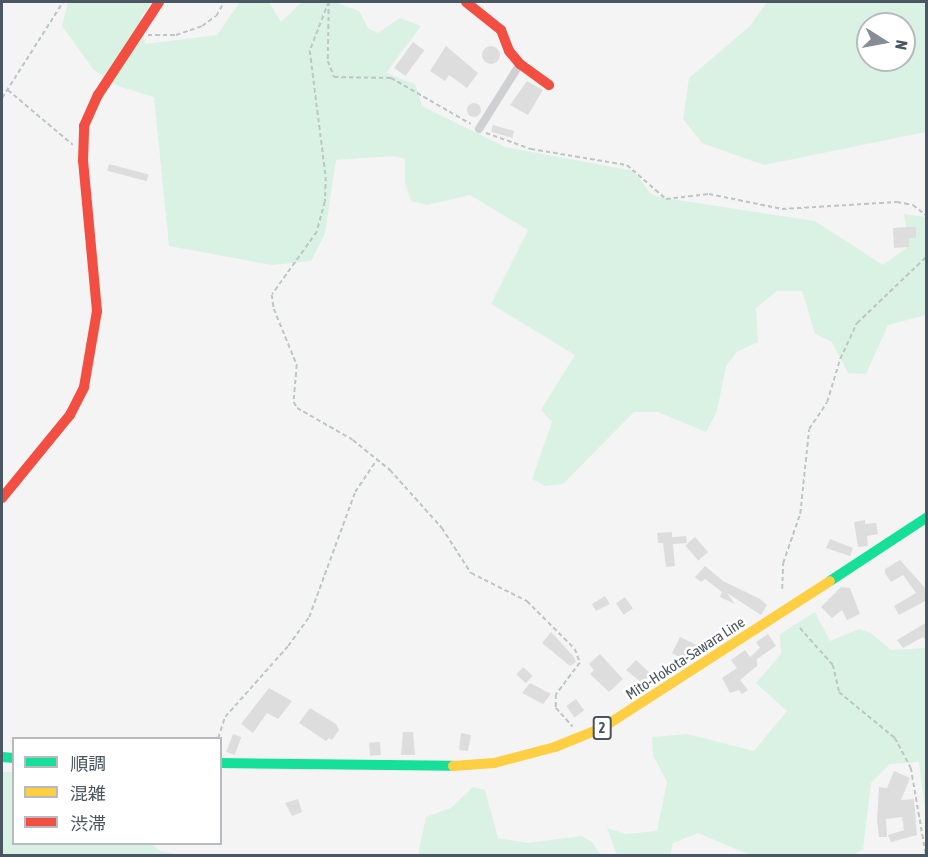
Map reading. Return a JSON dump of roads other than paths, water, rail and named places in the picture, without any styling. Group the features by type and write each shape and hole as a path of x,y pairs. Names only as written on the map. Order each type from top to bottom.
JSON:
{"main road":[{"path":"2,498 70,415 84,387 92,354 97,311 82,153 87,117 159,2"},
{"path":"466,2 501,30 509,51 520,64 549,85"},
{"name":"Mito-Hokota-Sawara Line","path":"222,763 474,765 538,752 581,737 635,709 927,518"}],"street":[{"path":"479,129 520,64"}]}
